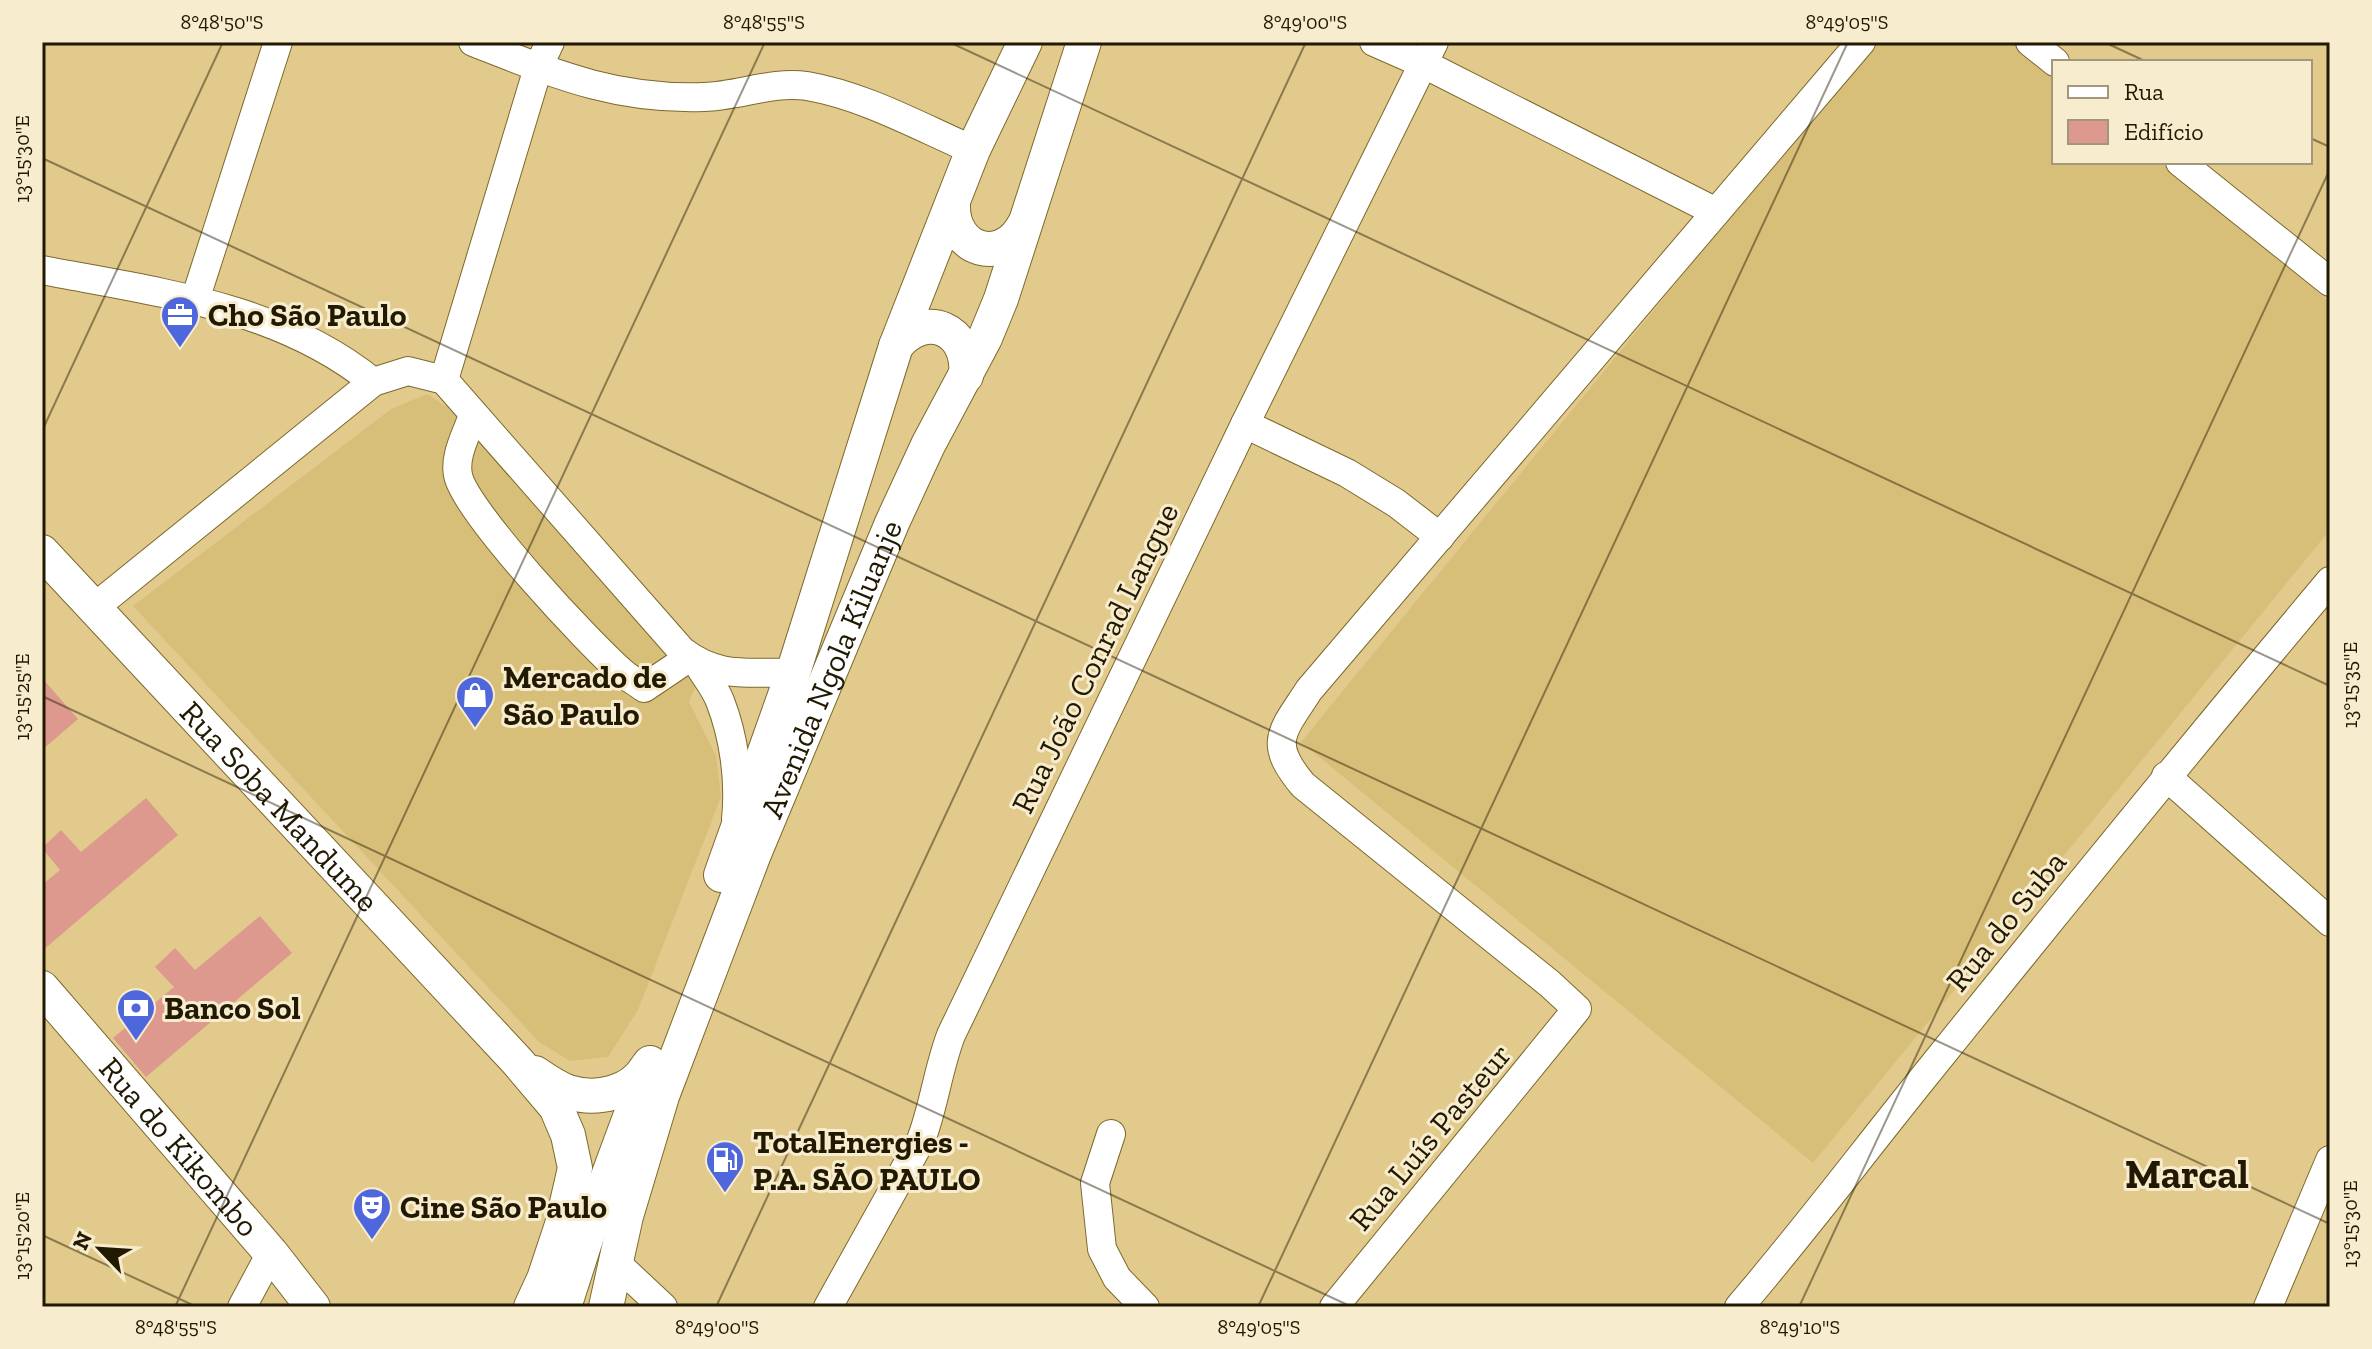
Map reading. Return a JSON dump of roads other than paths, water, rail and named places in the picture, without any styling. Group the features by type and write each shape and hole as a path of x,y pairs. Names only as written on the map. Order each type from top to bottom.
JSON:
{"main road":[{"name":"Avenida Ngola Kiluanje","path":"564,1307 592,1220 734,841 793,673 896,346 973,150 1025,42"},
{"name":"Avenida Ngola Kiluanje","path":"606,1307 626,1216 662,1096 766,825 892,523 1001,299 1084,42"},
{"path":"953,205 952,217 956,229 973,246 997,248 1018,236 1024,225"},
{"path":"896,346 914,329 938,327 950,332 965,351 966,376"},
{"name":"Rua Soba Mandume","path":"42,552 517,1061"},
{"name":"Rua do Kikombo","path":"42,988 271,1253 313,1307"},
{"path":"517,1061 568,1092 586,1095 607,1094 627,1088 642,1075 650,1062"},
{"path":"517,1061 556,1107 568,1135 575,1168 562,1225 531,1307"}],"street":[{"path":"195,300 278,42"},
{"path":"473,42 538,68 627,94 662,98 708,97 766,87 805,86 869,105 973,150"},
{"path":"444,380 538,68 550,42"},
{"path":"1374,42 1429,53 1716,212"},
{"path":"1245,424 1347,473 1396,503 1440,537 1861,42"},
{"path":"2030,42 2052,60"},
{"name":"Rua João Conrad Langue","path":"828,1307 921,1140 931,1114 951,1035 1245,424 1429,53"},
{"path":"2185,164 2330,282"},
{"path":"42,270 195,300 288,329 348,361 373,382"},
{"path":"95,607 373,382 408,371 444,380 694,660 720,700 731,745 738,799 734,841"},
{"path":"473,415 457,459 463,491 500,540 566,616 624,675 644,688 694,660"},
{"name":"Rua Luís Pasteur","path":"1334,1307 1577,1009 1550,984 1331,810 1285,764 1280,740 1309,690 1440,537"},
{"name":"Rua do Suba","path":"1739,1307 1792,1245 2166,776 2330,581"},
{"path":"694,660 714,670 731,673 793,673"},
{"path":"2166,776 2330,922"},
{"path":"1111,1134 1095,1183 1102,1249 1117,1278 1145,1307"},
{"path":"2268,1307 2330,1160"},
{"path":"242,1307 271,1253"},
{"path":"616,1263 663,1307"}],"place":[{"name":"Cho São Paulo","path":"180,349"},
{"name":"Mercado de São Paulo","path":"475,729"},
{"name":"Banco Sol","path":"136,1042"},
{"name":"TotalEnergies - P.A. SÃO PAULO","path":"725,1194"},
{"name":"Cine São Paulo","path":"372,1241"}],"district":[{"name":"Marcal","path":"2187,1174"}]}
